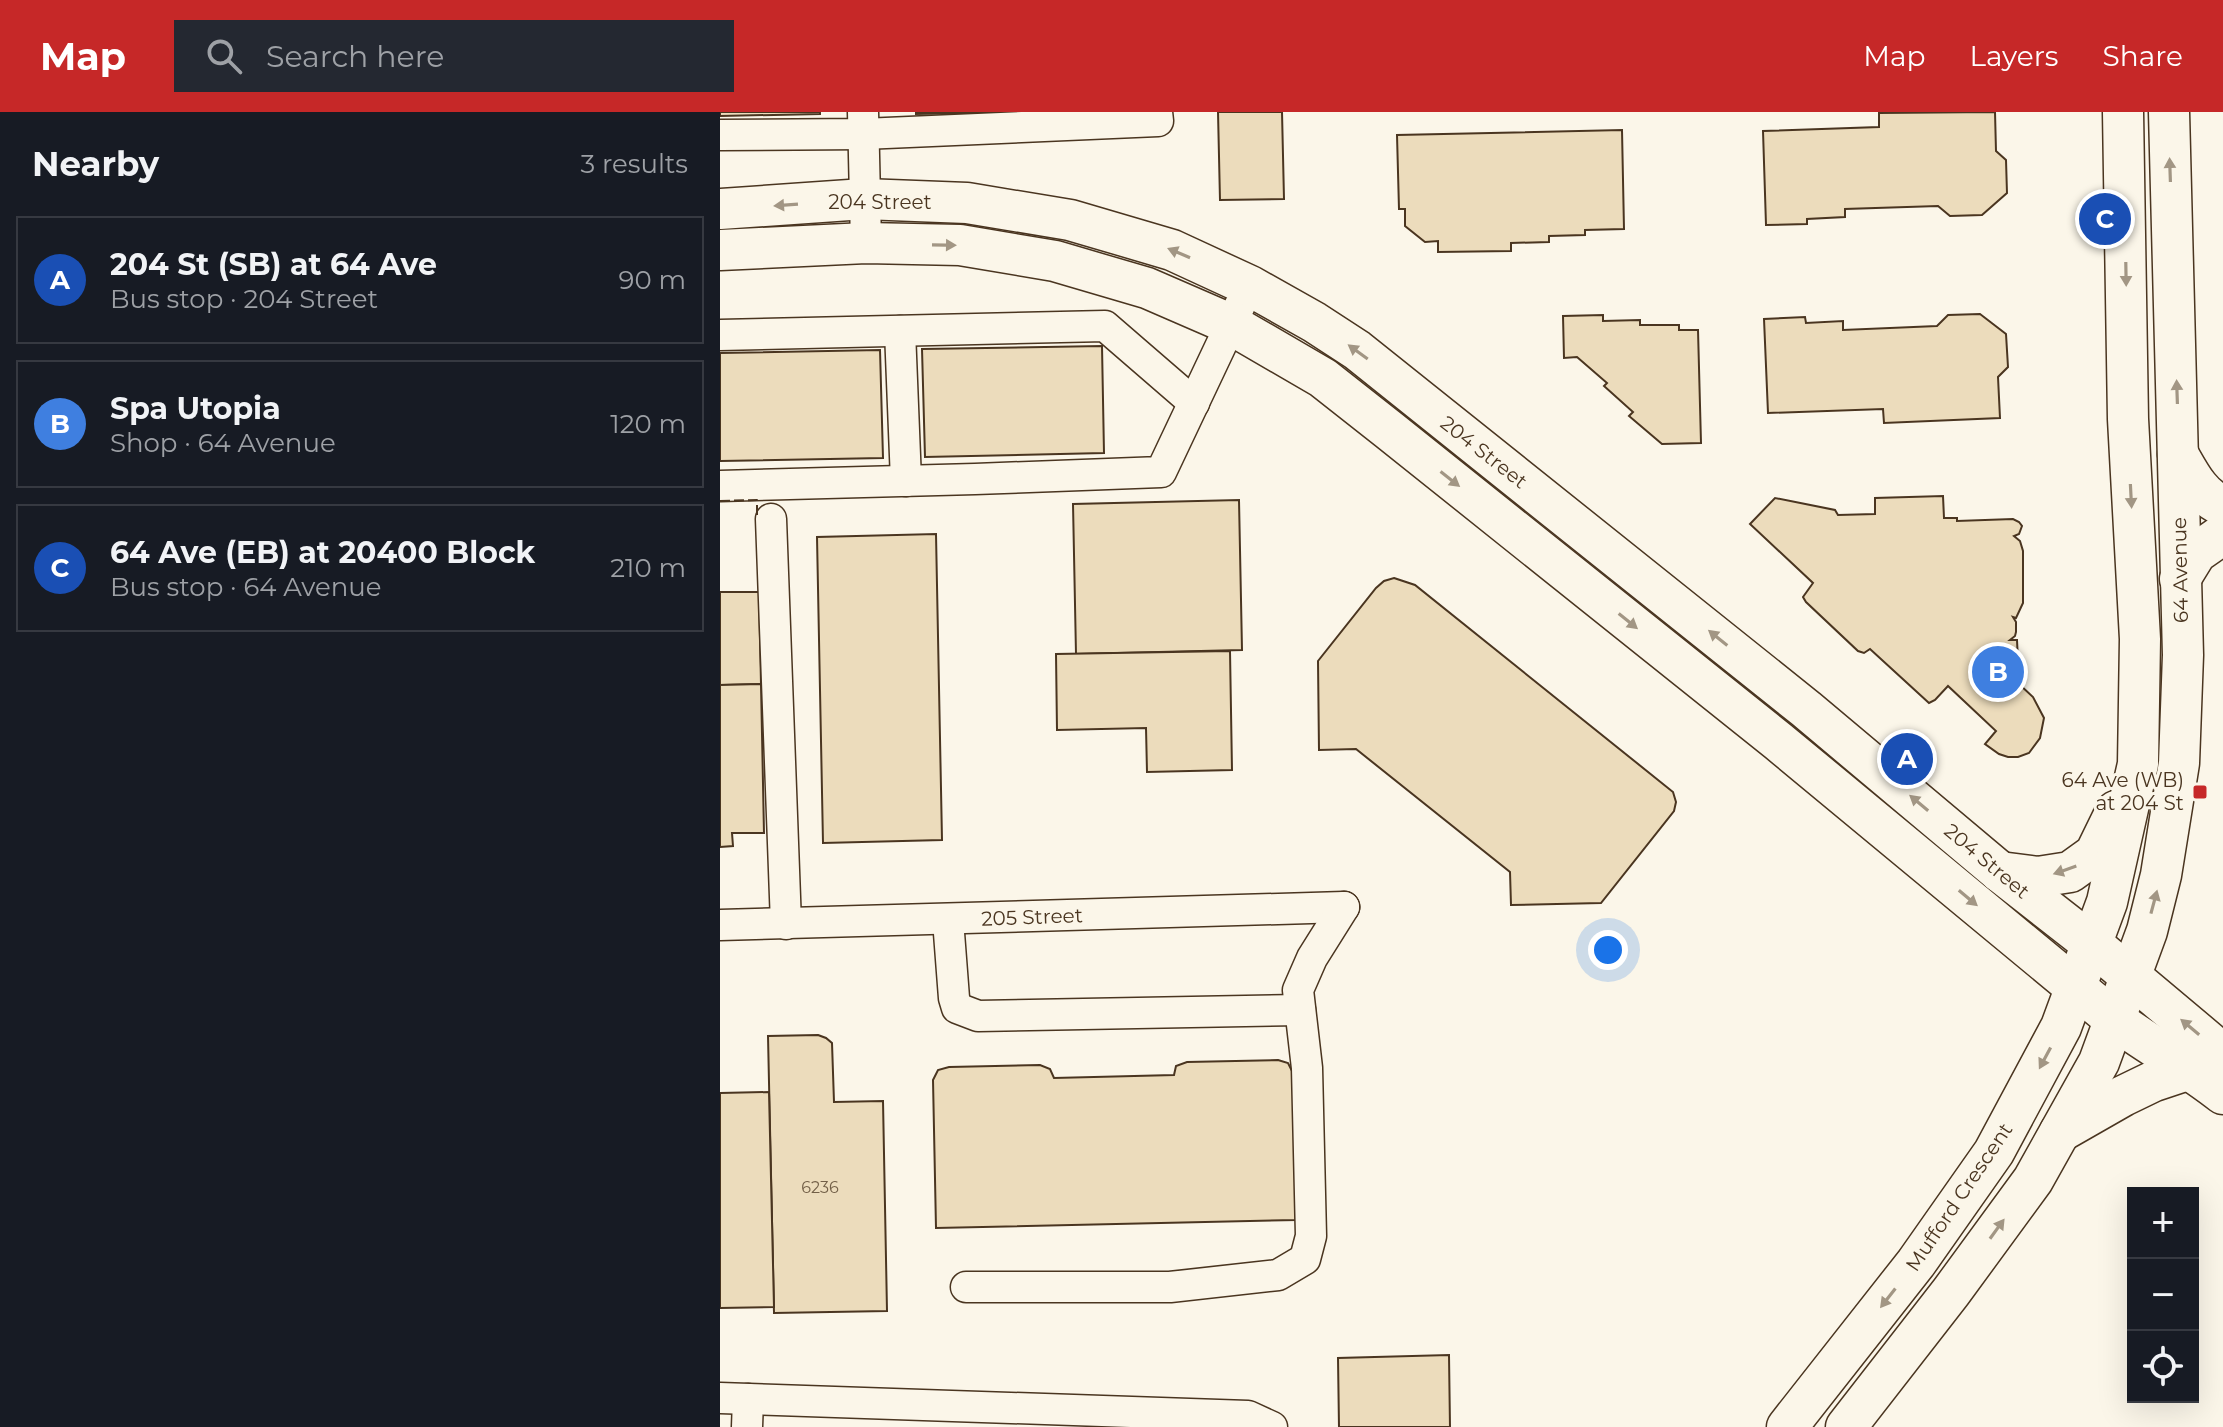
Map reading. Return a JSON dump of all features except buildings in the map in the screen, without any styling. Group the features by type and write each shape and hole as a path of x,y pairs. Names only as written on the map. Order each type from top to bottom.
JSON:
{"main road":[{"path":"2092,944 2107,902 2138,764 2140,639 2129,446 2123,112"},
{"name":"64 Avenue","path":"2115,1020 2147,931 2161,875 2179,763 2183,655 2169,112"},
{"name":"204 Street","path":"720,209 864,199 967,203 1070,220 1172,250 1250,286 1314,322 1357,350 1794,699 2000,872 2131,976 2207,1062"},
{"name":"204 Street","path":"720,250 866,243 960,245 1055,261 1147,288 1230,324 1323,378 1778,741 2115,1020 2141,1039 2207,1062"},
{"path":"2178,454 2193,482 2212,501 2223,506"},
{"path":"2180,579 2196,553 2223,534"},
{"path":"2000,872 2038,877 2070,872 2095,854 2138,764"},
{"name":"Mufford Crescent","path":"1787,1427 1916,1263 1994,1152 2049,1052 2092,944"},
{"path":"1846,1427 2024,1192 2099,1062 2115,1020"},
{"path":"2060,1132 2154,1081 2207,1062 2223,1094"}],"street":[{"path":"720,135 863,123 1158,121 1157,112"},
{"path":"863,123 866,243"},
{"path":"720,486 1161,472 1250,286"},
{"path":"720,335 1105,326 1194,403"},
{"path":"900,331 906,481"},
{"path":"771,519 786,924"},
{"name":"205 Street","path":"720,925 1344,907 1312,958 1298,990 1300,1010"},
{"path":"948,920 957,1008 978,1016 1300,1010 1307,1068 1311,1236 1305,1259 1278,1275 1170,1287 966,1287"},
{"path":"738,1408 1248,1416 1272,1427"}],"fence":[{"path":"720,501 757,500 757,519"}],"place":[{"name":"64 Ave (EB) at 20400 Block","path":"2105,219"},
{"name":"Spa Utopia","path":"1998,672"},
{"name":"204 St (SB) at 64 Ave","path":"1907,759"},
{"name":"64 Ave (WB) at 204 St","path":"2200,792"}]}
